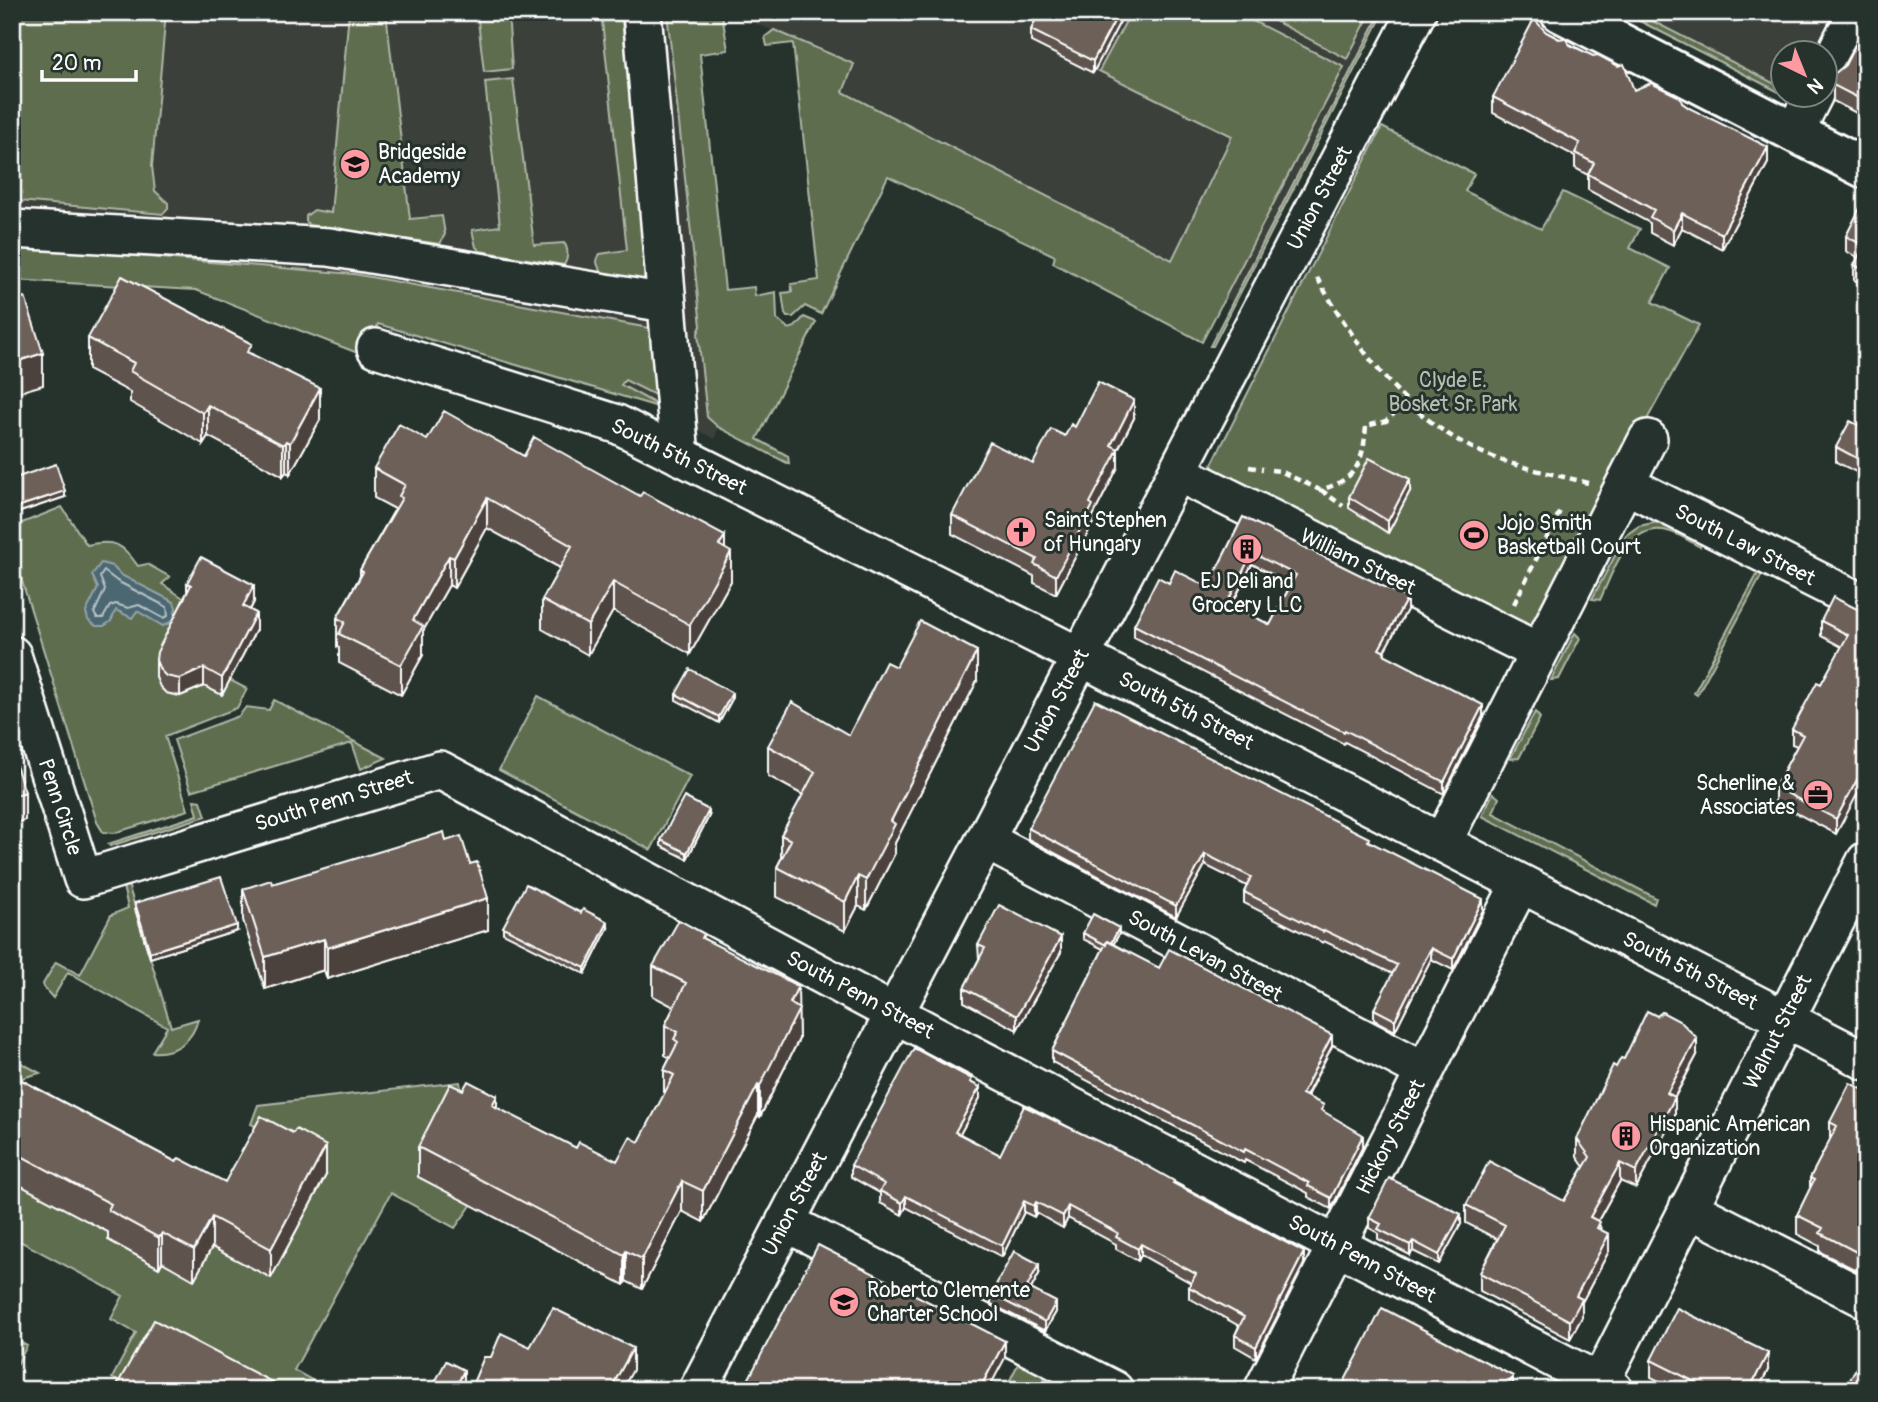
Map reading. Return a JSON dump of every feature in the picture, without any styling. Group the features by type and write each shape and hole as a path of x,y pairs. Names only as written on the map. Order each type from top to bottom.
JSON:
{"main road":[{"path":"1560,12 1866,170"}],"street":[{"path":"642,12 680,456"},
{"name":"Union Street","path":"698,1390 1417,12"},
{"path":"1840,44 1857,12"},
{"path":"1794,132 1807,108"},
{"path":"12,229 328,247 666,303"},
{"name":"South 5th Street","path":"376,348 617,424 1081,657 1866,1061"},
{"path":"1442,844 1539,652 1612,484 1648,439"},
{"name":"William Street","path":"1177,472 1539,652"},
{"name":"South Law Street","path":"1612,484 1866,605"},
{"name":"Penn Circle","path":"12,656 83,878"},
{"name":"South Penn Street","path":"83,878 440,769 894,1013 1603,1387"},
{"name":"South Levan Street","path":"985,840 1425,1072"},
{"name":"Walnut Street","path":"1603,1387 1688,1208 1866,861"},
{"name":"Hickory Street","path":"1263,1390 1520,884"},
{"path":"1688,1208 1866,1298"},
{"path":"785,1222 1114,1390"}],"path":[{"path":"1317,277 1363,350 1407,401 1432,425 1508,463 1612,484"},
{"path":"1320,490 1339,485 1360,465 1364,453 1366,426 1386,421 1407,401"},
{"path":"1249,467 1263,469"},
{"path":"1271,470 1280,471 1320,490 1343,506"},
{"path":"1513,607 1560,511"}],"shaded area":[{"name":"Bridgeside Academy","path":"12,12 700,12 693,42 718,427 715,439 653,407 378,324 196,290 12,280"},
{"path":"728,12 1384,12 1235,303 906,135 843,92 854,64"},
{"path":"1622,12 1866,12 1840,66 1840,38 1770,38 1770,88"}],"green space":[{"path":"12,12 166,12 152,166 155,191 168,203 163,214 19,201 12,206"},
{"path":"349,12 386,12 410,219 442,216 445,234 440,244 309,225 306,221 306,216 314,210 331,213"},
{"path":"477,12 508,12 512,69 484,72"},
{"path":"601,12 621,12 649,268 641,280 605,274 597,262 600,254 627,250"},
{"path":"667,12 721,12 722,15 728,50 700,54 725,290 754,287 755,296 776,292 777,319 789,329 795,327 804,317 816,322 757,439 788,456 789,464 718,427 707,417 698,333 701,326"},
{"path":"1131,12 1235,12 1344,67 1202,342 1053,263 1055,256 888,176 821,314 805,306 793,317 787,317 782,293 792,292 791,284 819,280 793,43 767,46 765,37 774,30 854,64 843,92 1172,260 1232,136 1099,71"},
{"path":"1258,12 1371,12 1347,59"},
{"path":"1381,12 1384,12 1213,346 1210,346"},
{"path":"1622,12 1635,12 1770,81 1770,87"},
{"path":"513,79 534,245 564,243 567,254 564,265 480,251 476,247 472,230 500,226 485,82"},
{"name":"Clyde E. Bosket Sr. Park","path":"1382,127 1474,174 1465,191 1541,229 1563,192 1640,229 1630,248 1670,268 1652,302 1699,325 1634,443 1535,635 1215,474 1212,464"},
{"path":"28,247 354,274 649,328 656,331 659,397 625,380 621,385 665,409 378,324 368,351 363,355 196,290 12,280 12,248"},
{"path":"62,507 87,545 117,545 127,552 138,566 147,564 170,577 162,584 191,603 156,677 164,690 169,694 181,695 199,683 222,695 230,680 247,689 237,708 165,736 188,810 114,833 103,832 97,822 12,549 12,527"},
{"path":"1662,521 1704,541 1700,547 1671,532 1656,530 1644,533 1634,540 1617,562 1600,600 1592,599 1626,535 1639,526"},
{"path":"1759,571 1763,573 1697,695 1694,693"},
{"path":"1575,633 1580,638 1559,679 1551,680"},
{"path":"538,696 690,776 651,850 499,770"},
{"path":"274,700 386,758 361,769 352,743 191,791 174,740 239,716 246,707 269,710"},
{"path":"1535,712 1540,718 1519,758 1510,759"},
{"path":"1493,793 1499,798 1493,813 1656,898 1654,904 1482,816"},
{"path":"194,800 201,801 206,816 110,846 108,844 198,815"},
{"path":"122,882 128,884 171,1027 198,1019 187,1040 168,1051 152,1052 167,1027 68,972 53,998 44,988 43,984 56,962 80,975 111,915 128,908"},
{"path":"12,1058 40,1073 12,1081"},
{"path":"460,1082 477,1197 455,1228 391,1193 294,1370 330,1390 128,1387 112,1378 136,1333 111,1319 123,1296 12,1237 12,1193 34,1152 111,1234 162,1262 212,1247 301,1138 293,1133 280,1139 251,1124 258,1105"},
{"path":"12,1338 27,1346 12,1374"},
{"path":"1019,1362 1076,1390 1005,1390"}],"water":[{"path":"101,563 112,566 121,575 174,602 174,620 163,626 137,611 132,618 116,610 111,621 104,626 96,626 88,620 86,612 98,588 92,575"}],"building":[{"path":"1039,12 1119,12 1093,61 1031,30"},
{"path":"1534,19 1546,32 1559,39 1565,38 1570,45 1618,66 1624,64 1634,90 1651,83 1680,97 1682,103 1689,108 1768,147 1722,234 1682,213 1673,230 1650,217 1654,210 1588,174 1594,163 1575,153 1580,143 1493,97"},
{"path":"1866,24 1866,102 1840,89 1840,69 1845,65"},
{"path":"1865,198 1866,271 1854,265 1864,246 1846,236"},
{"path":"122,276 252,344 247,352 320,388 290,443 286,441 283,445 208,405 203,413 130,371 134,363 88,338"},
{"path":"15,279 22,298 25,297 43,353 12,363 12,280"},
{"path":"1098,382 1134,400 1111,445 1118,449 1090,503 1093,505 1056,576 1034,564 1037,559 952,515 990,442 1033,464 1051,429 1065,436 1071,424 1075,427"},
{"path":"444,411 524,456 534,437 640,496 643,492 725,536 719,545 731,552 690,625 613,582 588,625 542,600 572,546 487,498 454,558 449,556 413,620 423,626 401,665 339,634 345,622 337,618 363,572 360,570 402,498 399,496 405,485 374,468 399,424 427,440"},
{"path":"1850,421 1866,429 1866,463 1836,447"},
{"path":"1369,458 1410,479 1388,521 1349,497"},
{"path":"56,464 65,491 17,507 12,493 12,479"},
{"path":"1243,517 1407,598 1379,649 1483,705 1444,782 1134,625 1158,577 1169,583 1175,570 1208,587","holes":["1252,553 1296,575 1270,625 1227,603"]},
{"path":"201,557 254,585 243,606 256,613 222,678 204,668 180,679 166,676 156,660 157,652 191,585 187,583"},
{"path":"1833,597 1866,611 1866,763 1836,819 1775,787 1803,735 1792,729 1817,682 1821,684 1848,635 1821,621"},
{"path":"920,621 977,651 891,821 895,824 866,880 858,876 845,902 777,867 791,840 781,835 815,772 768,746 792,702 849,735 886,662 896,667"},
{"path":"690,669 732,693 719,717 676,694"},
{"path":"1095,700 1369,838 1368,841 1483,899 1453,959 1431,948 1395,1020 1374,1009 1397,965 1244,892 1251,877 1205,854 1176,906 1028,828"},
{"path":"12,754 25,792 12,797"},
{"path":"684,797 709,810 687,853 661,840"},
{"path":"444,832 446,841 461,836 470,864 477,862 488,898 327,948 324,939 265,957 243,889 271,880 272,884"},
{"path":"221,877 237,925 150,952 135,903"},
{"path":"526,884 581,913 583,909 608,922 585,968 503,927"},
{"path":"999,905 1061,937 1017,1016 964,988 985,948 978,945"},
{"path":"1093,914 1119,928 1111,943 1107,941 1106,945 1083,933"},
{"path":"679,920 704,934 702,938 798,986 790,1003 799,1009 703,1191 682,1181 642,1259 626,1251 624,1255 418,1147 450,1084 463,1090 468,1081 497,1096 492,1105 576,1148 579,1142 617,1161 630,1137 639,1142 674,1075 664,1070 678,1042 674,1039 678,1032 665,1025 686,983 653,966"},
{"path":"1107,941 1159,968 1169,949 1332,1035 1302,1094 1324,1105 1321,1110 1363,1135 1331,1198 1308,1186 1309,1183 1245,1149 1244,1152 1052,1051"},
{"path":"1647,1011 1657,1016 1662,1012 1681,1022 1697,1038 1667,1093 1675,1097 1636,1171 1620,1163 1590,1217 1600,1222 1597,1228 1609,1234 1576,1296 1582,1299 1570,1321 1480,1273 1505,1225 1466,1205 1489,1161 1564,1201 1590,1157 1577,1139 1613,1065 1616,1067 1621,1058 1624,1059"},
{"path":"914,1048 972,1079 970,1082 980,1087 955,1132 1000,1155 1024,1106 1131,1157 1174,1181 1173,1183 1304,1252 1256,1347 1235,1335 1244,1317 1189,1287 1196,1274 1141,1244 1138,1249 1116,1237 1118,1233 1068,1206 1063,1216 1036,1202 1034,1206 1024,1201 1002,1246 906,1196 902,1203 880,1191 884,1184 851,1165"},
{"path":"12,1075 176,1162 179,1158 225,1182 261,1116 293,1133 296,1129 326,1146 271,1249 212,1217 194,1250 162,1233 159,1238 108,1210 111,1204 18,1154 12,1164"},
{"path":"1850,1083 1866,1091 1866,1257 1820,1233 1823,1228 1797,1215 1814,1180 1810,1178 1837,1126 1830,1122"},
{"path":"1389,1178 1461,1214 1439,1255 1413,1241 1410,1245 1378,1229 1381,1224 1369,1218"},
{"name":"Roberto Clemente Charter School","path":"818,1245 1005,1341 979,1390 743,1390"},
{"path":"1014,1251 1039,1264 1027,1287 1056,1302 1045,1322 991,1294"},
{"path":"553,1308 633,1348 610,1390 600,1386 598,1390 470,1390 484,1357 491,1357 501,1333 530,1347"},
{"path":"1382,1308 1513,1376 1506,1390 1340,1390"},
{"path":"1677,1308 1768,1353 1749,1390 1711,1390 1651,1360"},
{"path":"154,1320 287,1390 114,1390"},
{"path":"446,1361 464,1370 455,1390 431,1390"},
{"path":"1856,1368 1864,1372 1866,1368 1866,1390 1845,1390"}],"place":[{"name":"Bridgeside Academy","path":"355,164"},
{"name":"Saint Stephen of Hungary","path":"1021,532"},
{"name":"Jojo Smith Basketball Court","path":"1474,535"},
{"name":"EJ Deli and Grocery LLC","path":"1247,549"},
{"name":"Scherline & Associates","path":"1818,795"},
{"name":"Hispanic American Organization","path":"1626,1136"},
{"name":"Roberto Clemente Charter School","path":"844,1302"}]}
